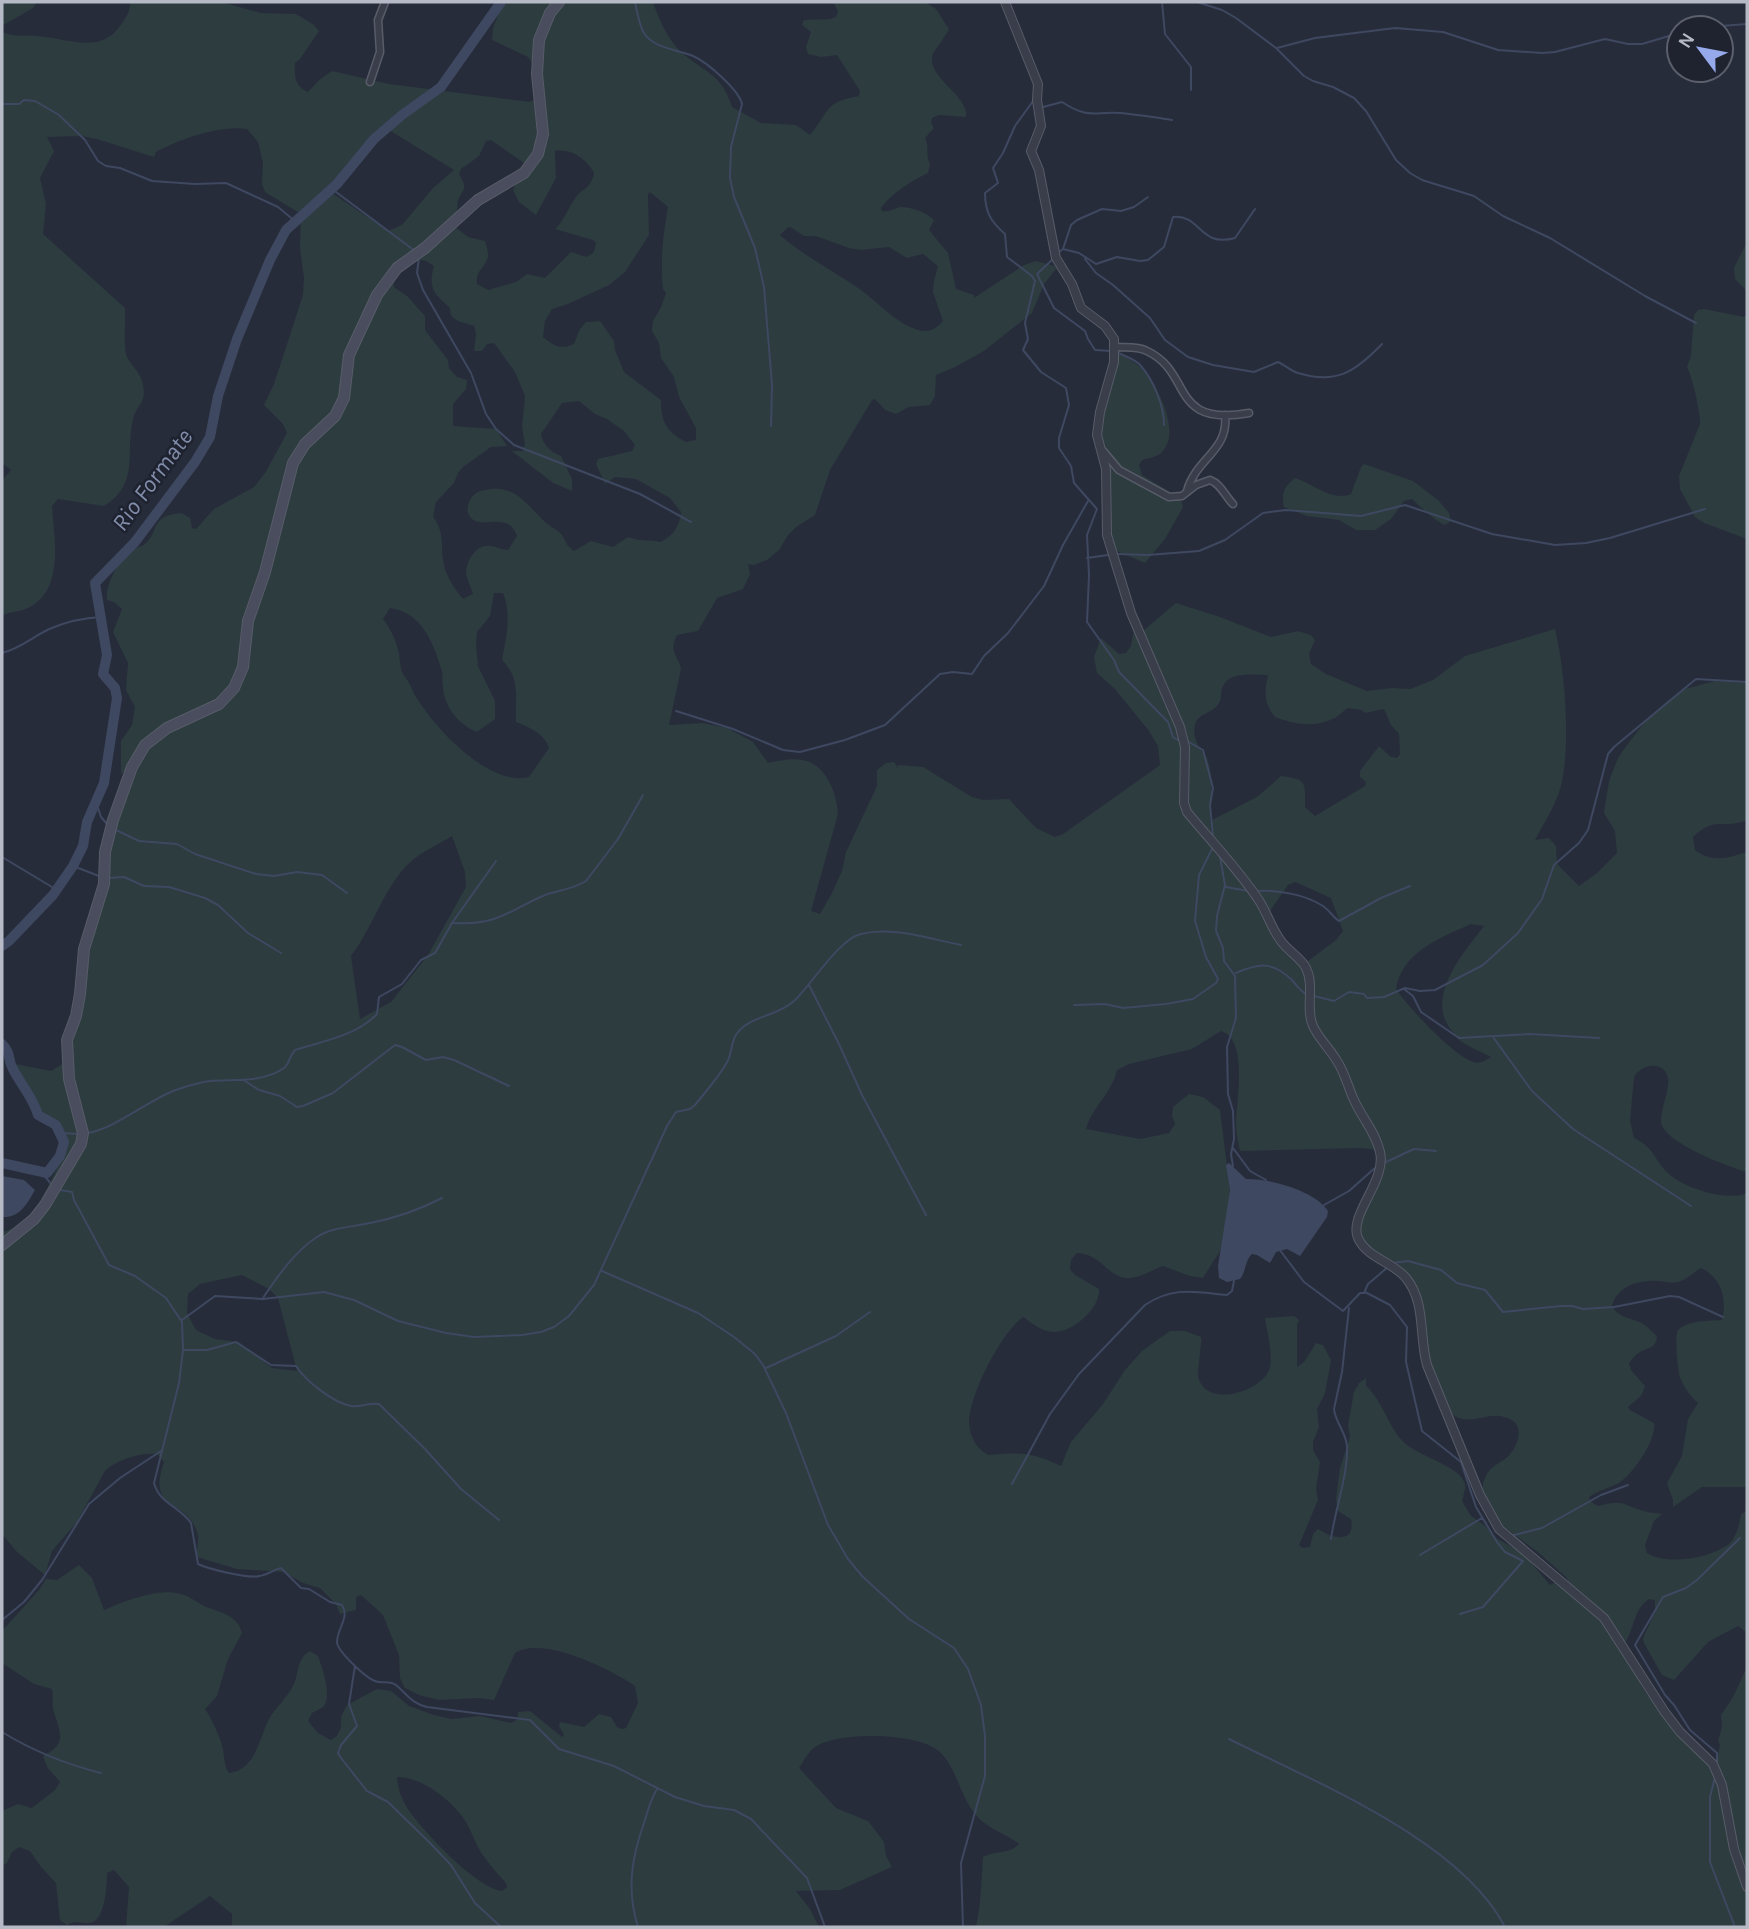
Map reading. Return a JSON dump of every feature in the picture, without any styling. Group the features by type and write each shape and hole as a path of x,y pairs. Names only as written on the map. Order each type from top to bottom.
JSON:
{"main road":[{"path":"2,1245 34,1219 45,1205 81,1144 83,1133 69,1079 67,1040 76,1016 84,949 104,884 106,852 113,820 132,767 145,746 167,729 219,704 234,688 243,667 247,621 265,572 293,463 305,444 335,416 344,398 349,355 377,295 397,268 425,248 478,200 524,173 537,154 543,134 537,74 539,40 550,13 559,2"}],"street":[{"path":"370,82 380,52 378,20 385,2"},
{"path":"1004,2 1038,84 1037,100 1041,126 1031,151 1040,170 1056,258 1072,284 1081,308 1105,326 1114,339 1114,362 1100,412 1098,444 1106,470 1105,524 1109,546 1131,613 1180,727 1185,747 1184,803 1187,812 1256,896 1282,942 1307,969 1309,1010 1313,1027 1340,1066 1380,1150 1380,1168 1374,1189 1359,1217 1356,1231 1370,1252 1400,1272 1413,1288 1430,1373 1480,1495 1495,1523 1559,1582 1590,1603 1604,1618 1664,1711 1680,1732 1713,1764 1722,1785 1734,1849 1747,1887"},
{"path":"1115,347 1138,348 1152,354 1165,365 1195,408 1206,413 1224,415 1249,413"},
{"path":"1186,493 1202,463 1223,440 1224,415"},
{"path":"1098,444 1119,470 1172,498 1210,480 1219,485 1233,504"}],"shaded area":[{"path":"2,2 37,2 33,8 2,26"},
{"path":"130,2 221,2 261,13 296,14 319,31 295,63 296,80 300,87 308,92 332,71 389,84 530,102 536,99 535,77 528,57 492,40 493,28 503,2 653,2 675,46 717,80 728,95 732,107 761,123 796,125 810,135 833,105 859,96 860,91 837,55 821,57 808,54 806,47 811,32 802,25 804,20 836,17 838,11 833,2 925,2 936,9 949,29 933,54 933,65 936,73 962,102 966,117 939,115 932,118 934,128 925,138 930,164 928,173 896,192 881,208 882,211 909,208 931,217 934,220 929,230 948,253 956,289 974,295 974,298 1024,265 1036,261 1055,266 1056,269 1044,284 1032,313 984,351 936,375 935,396 930,405 909,407 896,414 885,410 875,399 872,400 830,470 815,515 796,527 779,550 767,560 754,565 748,564 750,574 743,589 717,598 698,631 677,635 673,646 681,669 669,725 703,723 727,728 753,742 768,763 794,759 810,762 824,773 829,781 838,814 811,911 820,914 832,893 842,871 846,852 877,786 877,770 886,763 894,762 898,768 898,765 923,767 972,797 983,800 1009,799 1036,828 1055,837 1160,765 1158,746 1149,731 1115,689 1097,673 1094,657 1101,638 1119,654 1126,653 1131,646 1134,629 1143,631 1176,603 1271,637 1298,631 1311,635 1315,640 1309,654 1311,664 1326,674 1367,691 1410,689 1433,680 1465,656 1555,629 1566,708 1566,750 1561,786 1550,814 1535,840 1549,838 1556,846 1557,864 1579,886 1617,853 1615,831 1604,813 1609,781 1618,758 1645,722 1667,701 1685,689 1715,681 1747,683 1747,820 1708,826 1693,837 1695,850 1707,857 1727,857 1747,852 1747,1172 1683,1145 1664,1129 1661,1116 1668,1078 1662,1068 1647,1067 1634,1077 1630,1121 1634,1138 1650,1150 1675,1179 1718,1195 1747,1193 1747,1487 1702,1487 1673,1507 1667,1483 1682,1456 1688,1419 1698,1403 1679,1374 1678,1330 1693,1323 1722,1320 1724,1304 1721,1290 1714,1277 1701,1268 1678,1282 1650,1281 1632,1285 1622,1290 1614,1300 1612,1306 1618,1313 1643,1324 1657,1336 1654,1345 1638,1353 1629,1363 1631,1370 1645,1386 1641,1396 1628,1407 1654,1423 1654,1430 1648,1447 1631,1472 1619,1483 1589,1497 1590,1501 1598,1506 1619,1503 1662,1514 1654,1521 1645,1545 1647,1553 1677,1560 1711,1553 1729,1544 1737,1530 1741,1514 1747,1511 1747,1633 1738,1626 1708,1642 1674,1680 1662,1675 1644,1643 1643,1638 1655,1612 1655,1600 1649,1599 1639,1609 1622,1647 1643,1689 1659,1710 1716,1764 1722,1727 1721,1715 1747,1667 1747,1927 976,1927 983,1857 1010,1850 1019,1844 975,1814 948,1762 936,1749 911,1740 876,1736 841,1738 826,1742 815,1747 799,1768 836,1808 868,1821 884,1842 886,1856 892,1867 840,1890 796,1891 810,1909 819,1927 232,1927 232,1914 210,1896 164,1927 126,1927 129,1887 114,1870 107,1873 104,1903 99,1917 89,1923 76,1922 67,1925 60,1920 56,1883 30,1851 19,1847 2,1866 2,1811 18,1804 32,1808 55,1790 60,1782 47,1767 43,1756 56,1747 60,1737 53,1709 52,1689 34,1684 2,1663 2,1631 46,1579 57,1580 79,1565 92,1578 104,1610 155,1593 175,1593 225,1614 240,1627 242,1633 228,1659 217,1696 205,1709 219,1737 229,1773 238,1771 251,1760 269,1719 291,1689 301,1661 310,1651 318,1656 326,1682 327,1697 323,1707 312,1713 308,1721 318,1733 331,1740 341,1728 341,1717 347,1705 377,1689 391,1691 409,1706 451,1719 480,1716 511,1723 518,1719 518,1712 530,1711 562,1737 564,1735 559,1726 560,1722 584,1727 599,1714 611,1717 617,1727 626,1728 638,1703 635,1686 624,1679 576,1656 542,1648 515,1653 494,1700 439,1700 405,1688 400,1678 399,1655 383,1615 361,1595 356,1597 356,1610 340,1614 336,1604 320,1588 303,1583 284,1572 237,1569 197,1557 198,1535 193,1523 186,1514 164,1498 160,1490 164,1462 157,1454 129,1458 105,1471 77,1522 52,1551 45,1575 17,1552 2,1534 2,1232 14,1228 33,1211 65,1153 66,1143 58,1124 35,1109 11,1074 15,1064 51,1071 70,1059 111,835 127,769 121,774 121,741 132,725 135,707 126,690 128,663 113,632 122,609 107,600 108,587 117,566 126,554 145,544 164,517 181,513 190,518 192,528 196,529 214,509 254,487 265,473 287,433 283,424 264,405 274,384 303,295 301,214 265,192 258,142 247,129 225,129 200,134 156,152 154,157 82,136 47,137 54,151 40,178 46,204 43,234 125,308 126,353 140,377 144,396 134,414 129,467 123,488 104,506 58,499 52,506 55,562 48,589 40,600 28,608 2,616 2,481 11,470 2,463 2,32 86,43 104,40 126,18","holes":["389,130 454,170 433,188 402,225 388,231 332,193","491,140 524,163 513,190 519,202 536,215 556,178 555,151 567,151 583,159 594,173 592,179 555,229 593,240 596,243 594,252 587,257 571,252 545,278 527,274 516,282 488,290 477,284 477,276 487,261 488,253 485,241 468,237 455,227 458,200 464,189 459,174 461,169 479,156 486,141","650,192 668,207 662,258 663,289 666,293 653,321 652,331 659,343 661,358 674,377 679,397 696,428 696,440 686,442 669,430 662,414 661,400 624,372 614,341 600,321 586,322 574,344 569,346 557,346 543,337 545,321 552,309 609,285 625,272 649,235","788,227 804,236 816,236 849,248 861,250 889,247 907,258 923,254 938,266 933,292 943,321 928,331 908,326 861,290 780,235","417,259 434,266 433,290 450,308 455,319 474,326 474,351 482,351 487,344 494,343 515,372 525,396 522,427 525,444 523,451 512,451 553,483 572,491 572,479 561,456 548,448 541,434 562,403 579,401 624,431 635,445 632,451 598,459 596,464 605,484 615,477 636,479 670,498 681,512 673,533 661,542 628,537 613,547 591,541 574,551 560,532 546,523 515,494 500,489 481,491 473,495 468,506 472,519 478,522 506,523 517,536 508,550 486,546 474,553 466,572 473,594 463,599 450,581 444,566 440,532 433,517 436,502 454,483 463,467 491,447 507,446 496,429 453,426 453,404 466,389 467,380 457,377 449,368 448,360 425,330 425,316 407,296 394,287 395,278","494,593 503,593 508,618 502,660 515,682 516,722 540,735 549,748 529,777 513,778 481,764 436,724 403,674 396,644 383,619 390,608 411,616 419,623 439,660 449,708 459,720 477,732 495,719 495,701 478,666 477,632 490,616","1268,675 1266,693 1269,707 1275,717 1290,722 1320,723 1335,718 1348,708 1365,713 1384,709 1391,725 1399,734 1400,754 1397,758 1391,757 1379,746 1360,771 1360,777 1366,782 1365,786 1315,816 1305,807 1303,784 1296,779 1281,776 1257,797 1210,821 1210,770 1195,736 1196,722 1218,705 1226,681 1237,676","452,836 465,872 466,887 428,955 391,1002 360,1019 351,956 395,880 404,868","1295,882 1331,898 1343,931 1336,940 1308,961 1279,933 1270,911 1288,885","1471,924 1484,926 1457,962 1444,990 1442,1004 1444,1017 1461,1041 1491,1057 1479,1063 1452,1049 1420,1018 1396,989 1406,965 1435,941","1221,1031 1230,1037 1238,1058 1236,1124 1240,1151 1360,1148 1372,1149 1378,1153 1375,1182 1355,1232 1354,1242 1393,1268 1416,1296 1422,1358 1447,1410 1463,1419 1496,1416 1504,1417 1517,1425 1519,1435 1516,1445 1504,1460 1487,1473 1482,1491 1495,1518 1539,1553 1566,1577 1570,1584 1550,1585 1523,1553 1496,1538 1471,1516 1462,1501 1465,1486 1462,1478 1449,1467 1407,1445 1401,1439 1366,1386 1366,1378 1354,1392 1348,1425 1350,1437 1340,1468 1336,1499 1338,1511 1351,1519 1350,1533 1335,1537 1318,1529 1313,1534 1310,1547 1303,1548 1299,1545 1318,1500 1316,1489 1320,1462 1313,1450 1313,1442 1319,1427 1317,1409 1325,1393 1331,1360 1323,1345 1316,1343 1304,1362 1297,1367 1299,1320 1294,1316 1265,1318 1271,1355 1266,1376 1248,1389 1225,1395 1205,1388 1199,1380 1201,1337 1185,1331 1170,1331 1142,1351 1125,1370 1103,1404 1071,1442 1061,1466 1026,1454 988,1455 977,1445 969,1423 974,1397 996,1350 1014,1325 1023,1317 1045,1330 1061,1331 1084,1318 1095,1304 1099,1289 1075,1275 1070,1269 1071,1260 1077,1253 1092,1257 1126,1278 1140,1276 1163,1266 1203,1278 1220,1251 1230,1190 1220,1110 1203,1097 1189,1094 1173,1107 1175,1124 1169,1133 1140,1139 1086,1129 1111,1086 1117,1070 1129,1064 1192,1049","242,1275 269,1289 278,1298 297,1371 272,1368 239,1342 215,1339 196,1330 187,1313 188,1294 200,1284","397,1777 416,1781 452,1804 464,1819 482,1854 507,1887 502,1891 491,1887 450,1857 407,1808"]},
{"path":"1747,242 1747,291 1735,279 1734,268"},
{"path":"1698,310 1744,317 1747,314 1747,539 1695,517 1680,489 1679,476 1700,424 1696,395 1687,367 1691,356 1694,315"},
{"path":"1117,353 1135,363 1147,374 1160,396 1168,421 1167,443 1160,454 1142,460 1139,465 1142,475 1180,498 1183,507 1165,539 1145,563 1117,551 1109,544 1102,530 1106,481 1097,411"},
{"path":"1364,464 1413,481 1439,501 1449,513 1451,521 1445,525 1412,499 1404,501 1391,519 1375,530 1356,530 1339,520 1307,516 1284,507 1284,491 1295,478 1329,494 1344,496 1351,494"}],"water":[{"path":"1229,1163 1246,1179 1291,1187 1313,1197 1328,1211 1327,1217 1300,1256 1287,1249 1276,1252 1270,1263 1252,1254 1240,1279 1227,1282 1219,1278 1218,1266 1230,1190 1226,1165"},
{"path":"2,1176 24,1180 35,1190 18,1213 8,1217 2,1217"}],"waterway":[{"path":"235,2 255,2"},
{"name":"Rio Formate","path":"2,946 53,895 73,866 83,846 87,822 104,783 117,698 115,688 103,674 107,655 95,583 135,542 195,462 210,437 218,396 237,339 270,260 286,230 337,184 374,139 441,87 501,2"},
{"path":"635,2 641,26 648,38 706,64 729,84 742,104 731,147 730,178 734,197 755,248 764,287 772,385 771,426"},
{"path":"1162,2 1165,34 1191,67 1191,90"},
{"path":"1197,2 1236,18 1276,48 1304,76 1354,98 1366,111 1396,160 1410,173 1422,180 1474,196 1503,216 1550,238 1645,296 1696,323"},
{"path":"1735,25 1747,24"},
{"path":"1277,48 1315,38 1395,28 1443,32 1498,50 1542,53 1605,39 1642,44 1665,37"},
{"path":"2,104 35,101 59,115 85,140 98,161 106,166 120,168 152,181 226,183 278,207 296,222"},
{"path":"1033,101 1015,126 993,168 998,183 985,193 986,206 993,221 1005,234 1007,257 1035,281 1025,323 1028,339 1023,350 1041,372 1066,388 1069,405 1059,438 1059,448 1071,466 1074,483 1097,509 1087,535 1087,622 1114,660 1119,672 1168,722 1173,737 1178,740"},
{"path":"1043,107 1062,102 1071,108 1092,114 1121,113 1172,120"},
{"path":"332,189 415,251"},
{"path":"1059,252 1063,249 1071,225 1077,220 1102,209 1121,211 1134,207 1148,197"},
{"path":"1063,249 1079,253 1096,264 1117,257 1148,260 1164,247 1173,217 1189,220 1207,235 1223,240 1235,238 1255,209"},
{"path":"419,258 417,273 423,290 471,373 486,414 496,429 514,445 640,494 691,522"},
{"path":"1037,274 1053,259"},
{"path":"1085,259 1096,273 1150,318 1165,340 1188,357 1213,365 1254,372 1278,362 1298,373 1335,376 1363,362 1382,344"},
{"path":"1037,274 1054,308 1085,331 1095,350 1111,351"},
{"path":"1116,352 1136,361 1146,372 1160,402 1164,425"},
{"path":"676,711 733,729 783,750 800,752 845,740 885,725 940,674 972,674 984,656 1008,633 1044,586 1088,501"},
{"path":"1117,554 1148,555 1199,551 1225,540 1263,513 1286,510 1361,516 1405,505 1492,534 1555,545 1610,538 1705,509"},
{"path":"1087,558 1108,555"},
{"path":"2,653 58,626 76,620 102,617"},
{"path":"1314,996 1334,1001 1349,992 1364,994 1367,998 1384,997 1405,988 1435,990 1483,965 1518,933 1542,899 1554,865 1579,843 1588,830 1608,754 1614,747 1696,679 1747,682"},
{"path":"1187,741 1203,750 1213,788 1210,805 1213,836"},
{"path":"453,923 492,920 545,895 586,881 618,839 643,795"},
{"path":"96,802 101,817 108,825"},
{"path":"116,830 139,841 177,844 195,854 256,874 274,876 297,872 322,875 347,893"},
{"path":"1074,1005 1105,1004 1123,1008 1166,1004 1193,999 1216,983 1218,979 1206,957 1195,921 1199,875 1212,849"},
{"path":"2,857 57,890"},
{"path":"1220,857 1225,885 1216,931 1223,948 1224,961 1235,976 1236,1018 1227,1047 1228,1094 1233,1111 1233,1166"},
{"path":"86,1133 117,1122 182,1088 210,1081 257,1078 276,1073 286,1066 295,1050 359,1028 377,1014 379,997 402,984 421,960 435,953 452,923 496,861"},
{"path":"73,866 99,876"},
{"path":"108,878 124,877 144,886 169,887 205,898 218,905 248,933 281,953"},
{"path":"1257,891 1282,892 1308,898 1323,906 1339,921 1410,886"},
{"path":"1226,887 1248,891"},
{"path":"182,1320 215,1296 263,1299 324,1292 354,1300 398,1321 446,1333 474,1337 522,1335 554,1327 569,1316 594,1285 667,1126 676,1112 690,1109 712,1084 729,1058 735,1035 743,1027 788,1006 844,944 861,934 898,932 961,945"},
{"path":"1236,973 1252,967 1272,967 1285,974 1308,995"},
{"path":"809,985 862,1095 926,1215"},
{"path":"1404,989 1413,996 1421,1012 1459,1038 1530,1034 1599,1038"},
{"path":"1493,1037 1532,1091 1573,1129 1691,1206"},
{"name":"Rio Formate","path":"2,1044 38,1115 56,1125 64,1142 60,1156 47,1173 2,1163"},
{"path":"245,1081 259,1090 280,1096 297,1107 303,1106 333,1093 395,1045 426,1060 443,1057 454,1060 509,1086"},
{"path":"61,1133 80,1134"},
{"path":"1233,1148 1250,1171 1266,1180"},
{"path":"1384,1163 1414,1149 1436,1151"},
{"path":"1324,1205 1349,1191 1376,1167"},
{"path":"43,1174 52,1185"},
{"path":"60,1190 72,1192 109,1265 135,1276 166,1298 182,1322 183,1350 179,1383 154,1483 160,1495 191,1523 198,1564 254,1577 281,1568 301,1588 309,1589 330,1602 342,1605 345,1614 338,1646 353,1664 371,1679 394,1684 417,1703 427,1707 530,1720 559,1749 614,1766 675,1797 704,1806 734,1810 751,1819 807,1878 825,1927"},
{"path":"263,1298 294,1257 323,1234 398,1216 442,1198"},
{"path":"1279,1249 1304,1282 1343,1311 1388,1267"},
{"path":"1392,1263 1408,1261 1441,1270 1457,1283 1485,1290 1503,1312 1561,1306 1583,1309 1614,1307 1670,1296 1679,1297 1723,1317"},
{"path":"602,1271 698,1313 755,1354 786,1413 828,1525 848,1559 863,1577 909,1619 954,1648 968,1669 981,1705 985,1736 985,1776 961,1863 963,1927"},
{"path":"1012,1484 1050,1414 1079,1374 1145,1305 1175,1293 1227,1295 1232,1291 1234,1281"},
{"path":"1365,1292 1390,1305 1407,1327 1406,1362 1422,1431 1461,1462 1476,1507 1497,1542 1505,1552 1523,1561 1483,1607 1460,1614"},
{"path":"1331,1539 1347,1457 1346,1441 1334,1409 1342,1372 1349,1308"},
{"path":"766,1368 836,1336 870,1312"},
{"path":"184,1350 207,1350 236,1342 271,1365 296,1366 320,1390 344,1404 379,1404 461,1489 499,1520"},
{"path":"2,1620 24,1602 42,1580 89,1504 120,1478 161,1451"},
{"path":"1510,1536 1542,1528 1601,1495 1628,1485"},
{"path":"1420,1555 1482,1518"},
{"path":"1717,1764 1717,1753 1690,1730 1635,1645 1663,1597 1686,1588 1697,1580 1740,1538"},
{"path":"355,1666 349,1704 357,1726 341,1745 338,1753 367,1791 388,1802 451,1865 475,1903 501,1927"},
{"path":"2,1732 50,1756 101,1773"},
{"path":"1229,1739 1342,1794 1421,1841 1455,1867 1484,1896 1505,1927"},
{"path":"1715,1777 1710,1797 1710,1862 1735,1927"},
{"path":"638,1927 632,1899 632,1873 637,1847 657,1789"}]}
